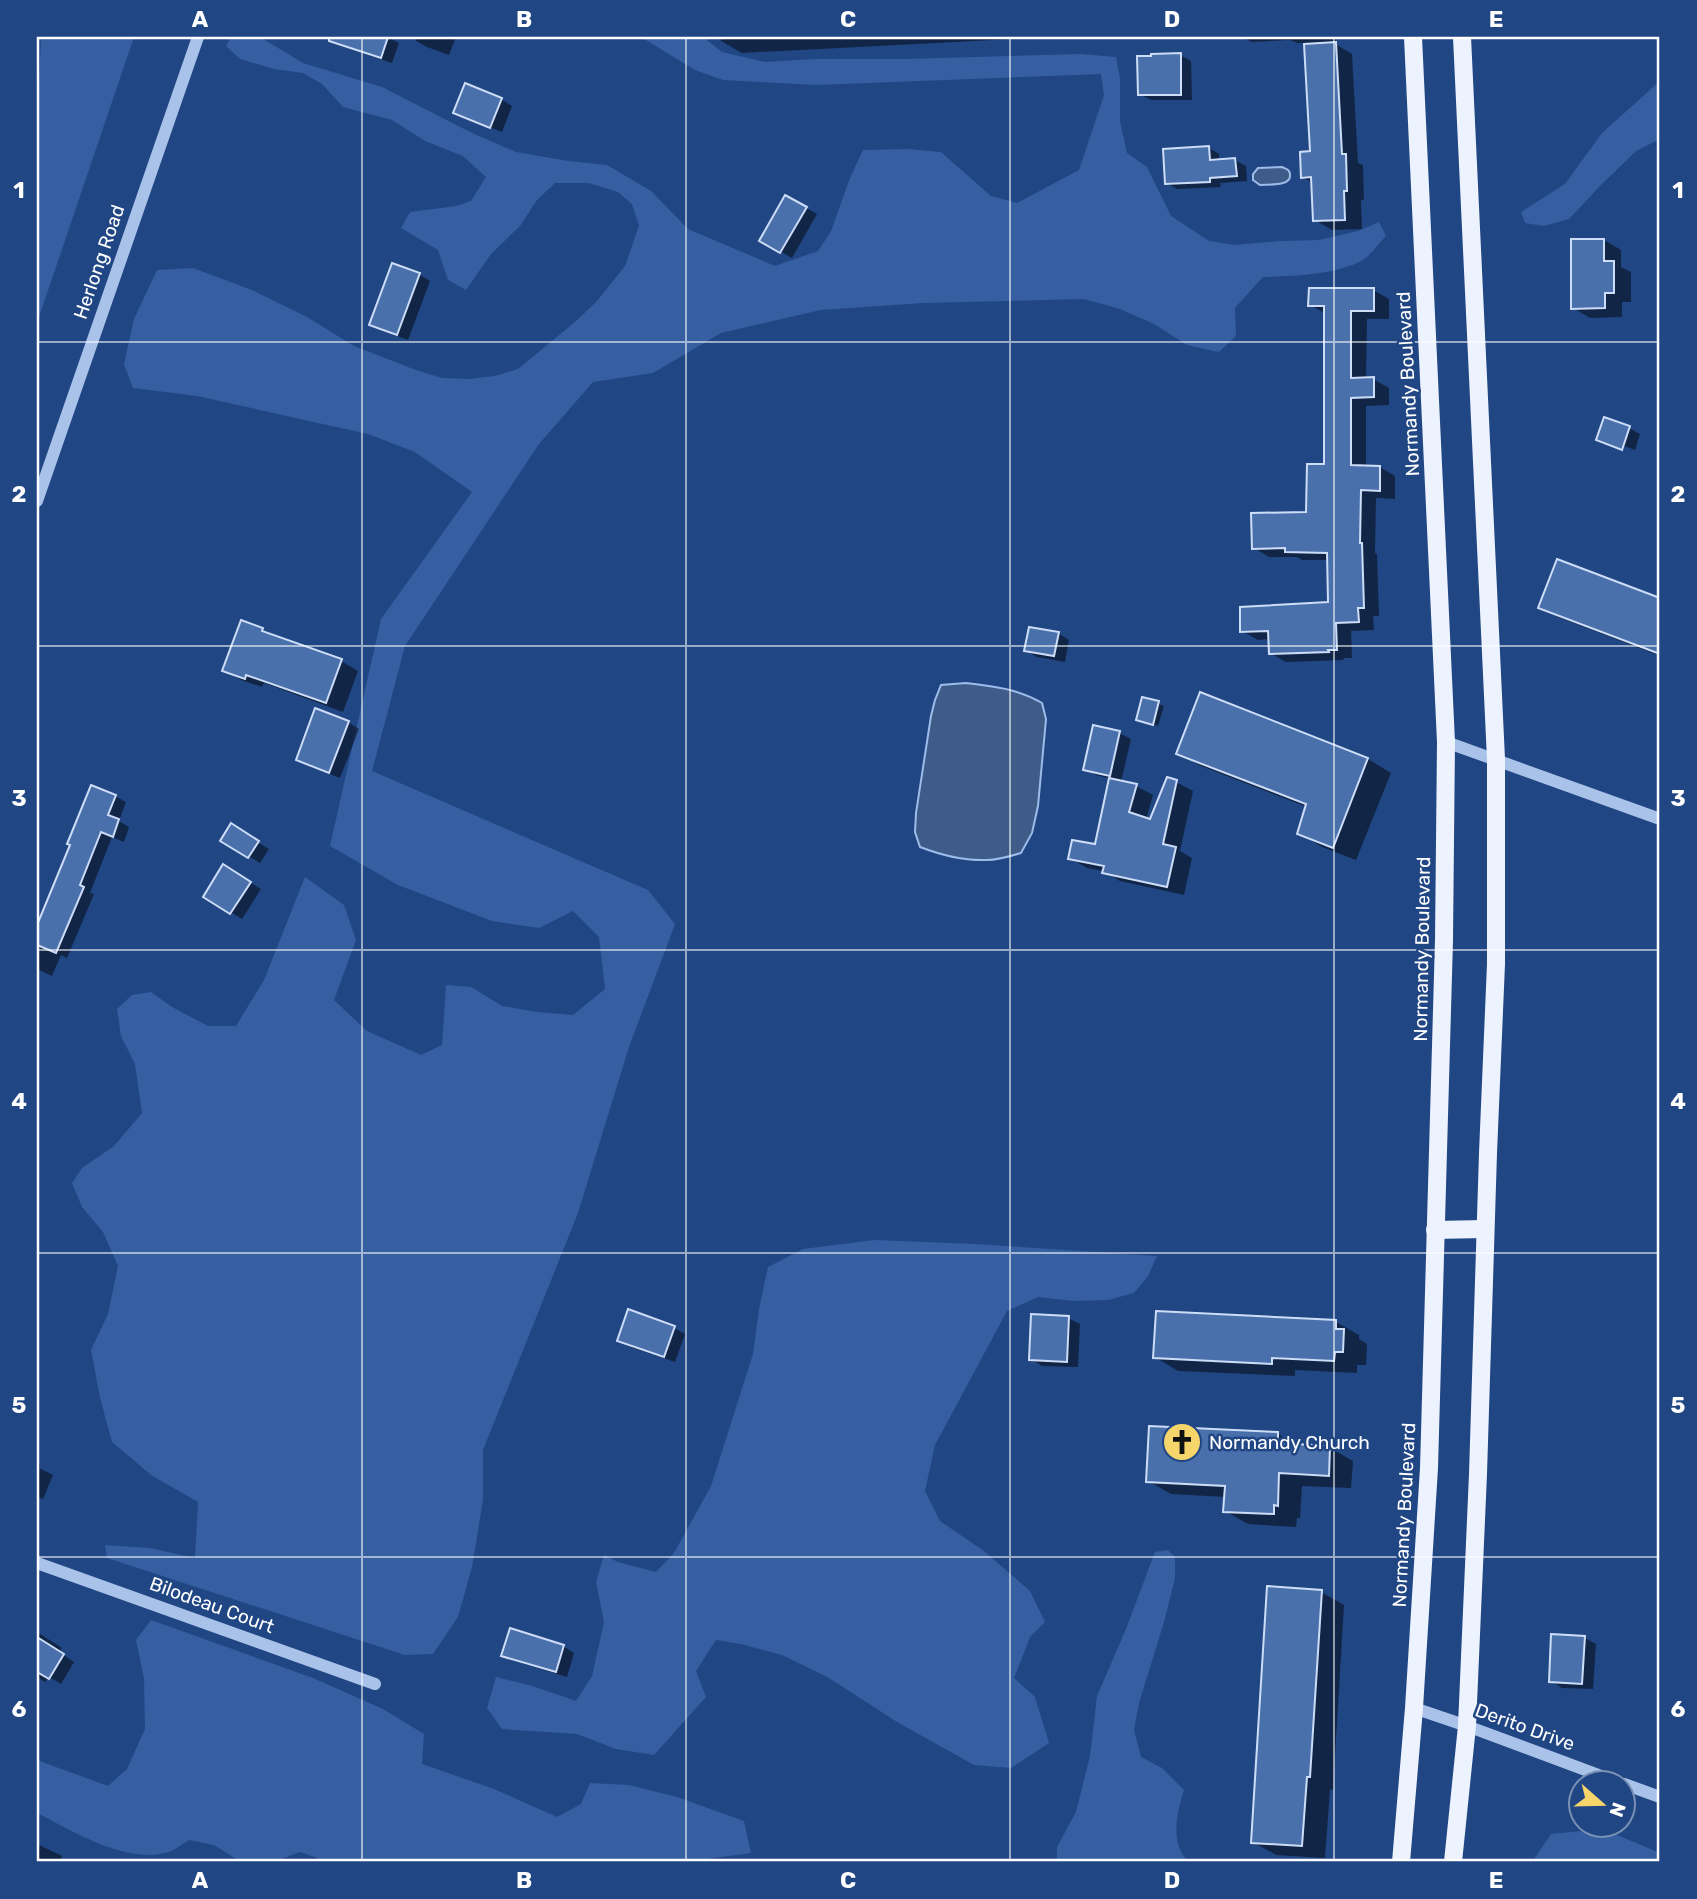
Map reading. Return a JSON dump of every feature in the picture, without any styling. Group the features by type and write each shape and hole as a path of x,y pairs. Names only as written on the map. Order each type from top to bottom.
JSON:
{"main road":[{"name":"Normandy Boulevard","path":"1401,1862 1429,1468 1444,940 1446,742 1413,37"},
{"path":"1454,1862 1467,1726 1496,964 1496,760 1462,37"},
{"path":"1436,1230 1485,1229"}],"street":[{"name":"Herlong Road","path":"37,501 198,37"},
{"path":"1446,742 1660,819"},
{"name":"Bilodeau Court","path":"37,1563 375,1684"},
{"name":"Derito Drive","path":"1414,1708 1585,1770"},
{"name":"Derito Drive","path":"1638,1789 1660,1797"}],"shaded area":[{"path":"41,37 134,37 37,323 37,134"},
{"path":"231,37 260,37 303,63 382,87 516,152 607,165 651,191 688,229 775,266 818,251 831,231 863,150 908,149 941,152 991,196 1017,203 1079,170 1104,95 1101,74 815,85 723,80 695,70 641,37 703,37 722,52 765,62 1080,54 1116,57 1120,79 1120,121 1127,153 1147,167 1171,216 1209,241 1234,245 1319,240 1358,231 1379,222 1386,236 1366,258 1340,269 1314,274 1263,277 1235,308 1236,336 1219,352 1187,345 1154,324 1120,309 1084,299 923,303 821,310 721,333 653,373 593,382 539,444 405,646 372,771 648,890 675,924 629,1047 578,1213 483,1450 483,1500 472,1567 458,1617 433,1654 405,1655 107,1558 105,1545 150,1548 195,1558 198,1502 151,1475 112,1442 91,1350 108,1314 118,1266 103,1232 82,1207 72,1183 82,1168 114,1146 142,1113 135,1064 121,1036 117,1009 132,995 151,992 172,1007 208,1026 236,1026 264,980 305,877 344,905 356,940 334,1000 367,1031 421,1055 442,1045 446,985 471,987 502,1006 573,1015 605,989 599,937 573,911 539,928 492,921 398,885 330,846 381,619 472,492 415,452 368,434 197,396 133,388 124,364 134,319 157,270 193,268 252,290 307,317 354,346 416,370 442,378 495,376 518,369 597,301 625,266 639,226 632,204 618,192 589,183 555,183 537,200 520,226 491,254 466,290 448,280 438,250 401,228 410,212 456,206 471,201 486,177 463,156 425,141 392,120 343,107 322,84 303,73 274,69 240,59 226,46"},
{"path":"1660,81 1660,139 1636,151 1569,219 1544,226 1525,223 1521,212 1565,184 1602,133"},
{"path":"1282,167 1290,173 1287,181 1260,185 1253,180 1253,174 1258,168"},
{"path":"966,683 1005,689 1033,698 1042,703 1046,719 1038,806 1032,833 1021,853 1000,859 970,860 936,853 920,847 915,832 935,700 941,685"},
{"path":"875,1240 1157,1256 1148,1276 1134,1293 1108,1300 1074,1301 1038,1297 1007,1311 935,1445 925,1491 940,1521 984,1551 1030,1591 1045,1622 1030,1637 1014,1678 1035,1697 1049,1743 1011,1768 974,1765 897,1722 829,1678 782,1655 716,1640 696,1671 706,1697 654,1755 616,1749 577,1734 502,1729 487,1708 496,1677 576,1701 592,1676 604,1622 596,1582 604,1555 618,1562 656,1572 674,1553 711,1486 753,1354 768,1267 803,1249"},
{"path":"1168,1550 1175,1557 1175,1578 1139,1703 1134,1730 1141,1757 1162,1768 1184,1790 1176,1828 1179,1846 1189,1862 1057,1862 1057,1847 1076,1812 1090,1756 1097,1696 1155,1552"},
{"path":"151,1620 313,1678 383,1709 424,1734 422,1764 494,1789 557,1817 581,1804 590,1783 629,1785 677,1797 744,1821 751,1853 685,1862 318,1862 317,1858 300,1852 273,1862 241,1862 214,1845 189,1840 174,1850 149,1855 132,1854 99,1844 37,1813 37,1760 108,1786 127,1769 145,1729 144,1679 136,1640"},
{"path":"1568,1832 1568,1840 1629,1840 1660,1853 1660,1862 1532,1862 1551,1834"}],"building":[{"path":"329,37 388,37 381,58 329,41"},
{"path":"1336,42 1342,154 1346,154 1345,220 1313,221 1311,177 1301,178 1300,152 1310,151 1304,44"},
{"path":"1181,53 1181,95 1138,95 1137,56"},
{"path":"465,83 502,98 490,128 453,113"},
{"path":"1209,146 1210,160 1235,158 1237,176 1210,178 1210,182 1165,184 1163,149"},
{"path":"785,195 807,207 780,253 759,241"},
{"path":"1571,239 1604,239 1604,261 1614,261 1614,293 1605,293 1605,308 1571,309"},
{"path":"392,263 420,273 397,335 369,325"},
{"path":"1309,288 1374,288 1374,311 1351,311 1351,378 1374,377 1374,397 1351,398 1351,465 1380,466 1380,491 1361,490 1360,543 1364,608 1358,608 1359,622 1336,623 1337,650 1269,654 1268,631 1240,632 1240,607 1328,602 1327,553 1285,552 1285,548 1252,549 1251,513 1306,512 1307,464 1324,464 1324,306 1308,306"},
{"path":"1604,417 1630,426 1622,450 1596,440"},
{"path":"1557,559 1660,598 1660,654 1538,608"},
{"path":"241,620 263,628 262,631 342,659 326,703 246,675 245,679 222,671"},
{"path":"1029,627 1059,632 1054,656 1024,651"},
{"path":"1200,692 1368,758 1333,848 1297,834 1306,804 1176,754"},
{"path":"1142,697 1159,701 1153,725 1136,720"},
{"path":"315,708 349,721 329,773 296,760"},
{"path":"1093,725 1120,731 1110,776 1083,770"},
{"path":"1167,777 1177,780 1163,844 1176,847 1167,887 1102,873 1104,866 1068,859 1072,840 1095,844 1109,778 1137,784 1129,812 1150,819"},
{"path":"91,785 116,795 108,815 119,819 113,837 101,832 80,885 84,887 56,953 37,945 37,925"},
{"path":"231,823 259,841 248,858 220,841"},
{"path":"223,864 251,882 230,914 203,897"},
{"path":"628,1309 675,1326 664,1357 617,1341"},
{"path":"1156,1311 1336,1320 1336,1329 1344,1329 1343,1352 1335,1352 1334,1361 1272,1358 1272,1364 1153,1358"},
{"path":"1031,1314 1069,1316 1067,1362 1029,1360"},
{"path":"1149,1426 1278,1432 1278,1443 1330,1446 1329,1476 1279,1473 1278,1506 1274,1505 1274,1514 1223,1512 1225,1486 1146,1482"},
{"path":"1267,1586 1322,1590 1310,1777 1307,1777 1302,1846 1251,1843"},
{"path":"510,1628 564,1645 556,1672 501,1656"},
{"path":"1551,1634 1585,1636 1582,1684 1549,1682"},
{"path":"37,1637 64,1654 49,1679 37,1672"}],"place":[{"name":"Normandy Church","path":"1182,1442"}]}
